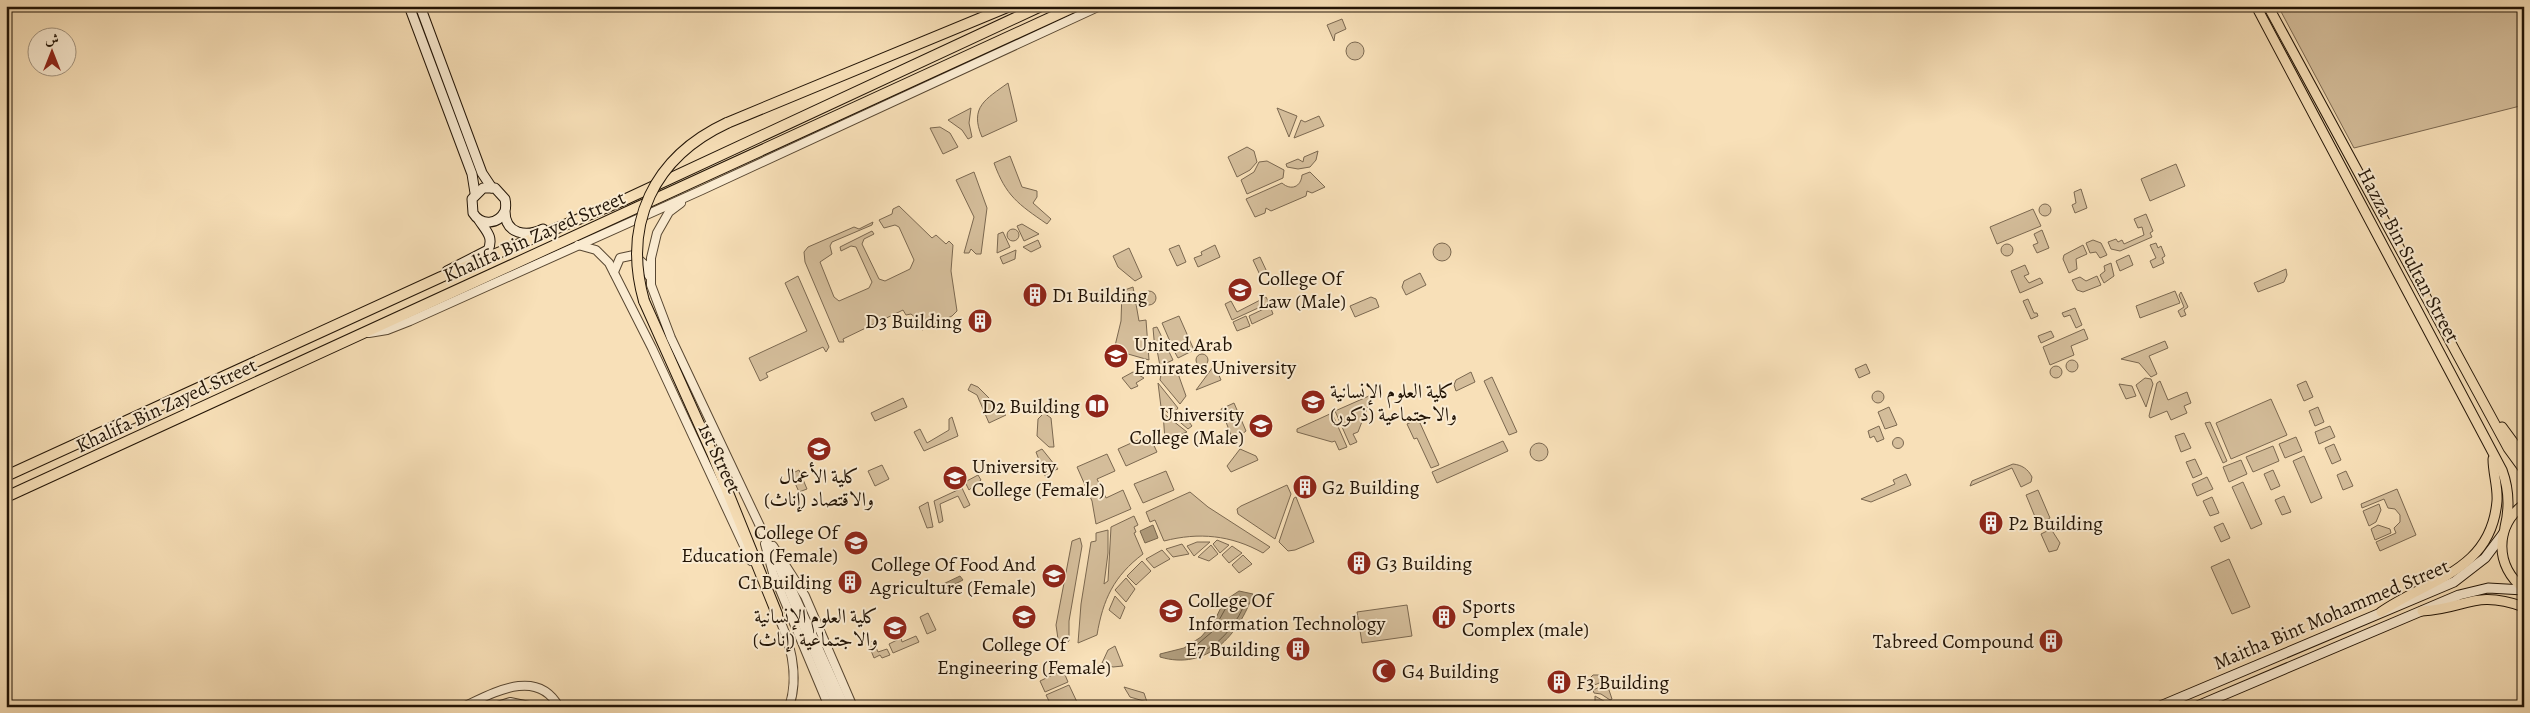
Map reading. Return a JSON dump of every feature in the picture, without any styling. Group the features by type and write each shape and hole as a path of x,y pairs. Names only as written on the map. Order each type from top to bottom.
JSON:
{"highway":[{"path":"777,614 716,462 644,301 638,273 637,252 640,224 648,199 668,167 689,145 727,123 1010,6"},
{"name":"Khalifa Bin Zayed Street","path":"6,476 441,276 576,219 1041,6"},
{"name":"Khalifa Bin Zayed Street","path":"6,497 697,182 848,110 1076,6"}],"main road":[{"path":"408,6 472,174 475,193"},
{"path":"420,6 482,173 492,188 504,196 505,211 512,229 523,234 538,232 564,220 576,219"},
{"name":"Hazza Bin Sultan Street","path":"2256,6 2502,470 2507,487 2508,510 2504,530 2503,560 2508,572 2524,589"},
{"name":"Hazza Bin Sultan Street","path":"2268,6 2508,448 2524,470"},
{"path":"441,276 451,268 488,250 490,235 471,209 475,193 483,188 492,188"},
{"path":"479,220 494,222 505,211"},
{"path":"2487,409 2524,457"},
{"path":"2381,612 2396,602 2448,576 2466,563 2478,549 2490,528 2496,510 2497,490 2494,456"},
{"path":"2504,530 2512,515 2524,504"},
{"name":"Maitha Bint Mohammed Street","path":"2158,707 2462,577 2485,558 2504,530"},
{"name":"Maitha Bint Mohammed Street","path":"2195,707 2422,610 2479,590 2498,587 2524,589"},
{"path":"2422,610 2481,598 2501,600 2524,607"}],"street":[{"path":"362,334 379,332 410,321 702,190 1100,6"},
{"name":"1st Street","path":"702,190 673,208 661,225 651,258 651,285 671,338 776,560 837,707"},
{"name":"1st Street","path":"578,245 601,253 614,272 652,348 708,472 777,614 794,666 794,684 789,707"},
{"path":"614,272 620,258 634,255 647,268 651,285"},
{"path":"764,534 773,574 829,707"},
{"path":"764,534 802,591 853,707"},
{"name":"1st Street","path":"776,560 790,583 845,707"},
{"path":"463,707 505,688 520,685 542,690 551,696 559,707"},
{"path":"494,707 510,702 534,707"}],"shaded area":[{"path":"2278,6 2524,6 2524,105 2354,148"},
{"path":"1342,19 1346,29 1335,34 1334,41 1327,25"},
{"path":"1355,42 1361,45 1364,51 1361,57 1355,60 1349,57 1346,51 1349,45"},
{"path":"1008,83 1017,121 982,137 978,127 977,118 979,111 987,99"},
{"path":"971,108 969,123 972,137 968,139 962,130 948,120"},
{"path":"1277,108 1297,116 1289,137"},
{"path":"1319,116 1324,126 1294,138 1301,120 1305,122"},
{"path":"940,127 950,133 958,147 943,154 930,128"},
{"path":"1247,147 1254,151 1257,162 1250,170 1237,177 1228,157"},
{"path":"1318,151 1316,160 1310,167 1298,169 1287,167 1286,164 1298,159 1303,162 1304,157"},
{"path":"1010,156 1022,187 1037,191 1037,197 1033,203 1051,219 1047,224 1021,205 1003,184 994,163"},
{"path":"1267,161 1284,170 1283,178 1247,194 1241,180 1254,172 1259,162"},
{"path":"2176,164 2185,186 2150,201 2141,179"},
{"path":"974,172 987,208 981,254 976,254 971,249 969,253 964,253 974,217 956,180"},
{"path":"1310,172 1325,187 1312,193 1307,191 1306,196 1271,211 1266,208 1265,213 1255,217 1246,199 1282,183 1289,187 1298,185 1302,175"},
{"path":"2081,189 2087,208 2075,213 2072,205 2076,203 2074,192"},
{"path":"2043,204 2047,204 2051,210 2047,216 2043,216 2039,212 2039,208"},
{"path":"899,206 932,238 936,235 946,244 949,241 953,245 951,271 957,311 952,316 922,330 916,318 911,314 906,315 903,310 843,339 844,342 839,342 805,262 804,252 808,247 854,227 859,229 873,222 872,225 832,242 830,246 832,254 820,262 834,297 839,301 869,288 872,282 856,247 851,246 841,251 840,247 872,231 874,234 864,239 862,244 879,279 885,281 910,269 914,260 899,227 895,225 884,228 879,220 892,214 893,209"},
{"path":"2033,209 2041,226 1997,244 1990,227"},
{"path":"2146,214 2153,231 2150,233 2152,237 2120,251 2111,249 2108,242 2116,239 2118,242 2122,240 2124,244 2144,235 2142,227 2138,228 2134,219"},
{"path":"1022,224 1039,234 1024,241 1017,226"},
{"path":"1011,229 1015,229 1019,235 1015,241 1011,241 1007,237 1007,233"},
{"path":"2042,230 2049,248 2037,253 2033,245 2038,243 2034,234"},
{"path":"1003,232 1010,247 997,253 998,234"},
{"path":"1038,240 1041,247 1031,252 1023,247"},
{"path":"2093,240 2101,243 2107,255 2100,258 2096,252 2090,253 2086,243"},
{"path":"1442,243 1448,246 1451,252 1448,258 1442,261 1436,258 1433,252 1436,246"},
{"path":"2156,243 2158,248 2161,246 2165,256 2162,258 2164,263 2153,268 2150,261 2156,258 2150,245"},
{"path":"2005,244 2009,244 2013,250 2009,256 2005,256 2001,252 2001,248"},
{"path":"1179,245 1186,262 1177,266 1169,249"},
{"path":"1215,245 1220,257 1198,267 1194,258 1202,255 1201,252"},
{"path":"2083,245 2087,254 2076,259 2077,269 2069,273 2063,259 2064,255"},
{"path":"1129,248 1142,277 1135,281 1118,267 1113,256"},
{"path":"1016,250 1015,259 1003,264 1000,257"},
{"path":"2129,255 2133,265 2120,271 2116,261"},
{"path":"1260,257 1267,272 1260,275 1253,260"},
{"path":"2111,263 2114,276 2104,283 2100,275 2105,271 2104,266"},
{"path":"2025,265 2029,274 2024,276 2029,283 2040,278 2043,283 2020,293 2011,271"},
{"path":"2286,269 2287,275 2284,282 2258,292 2254,283"},
{"path":"1420,273 1426,285 1406,295 1402,287 1404,281"},
{"path":"798,276 829,347 826,352 823,347 766,373 768,377 760,381 749,358 807,331 785,283"},
{"path":"2097,276 2101,285 2083,292 2077,290 2072,280 2080,277 2086,281"},
{"path":"1133,287 1139,321 1146,320 1149,360 1114,350 1121,321 1122,291"},
{"path":"1146,291 1152,291 1156,298 1152,305 1146,305 1142,301 1142,295"},
{"path":"2175,291 2180,303 2140,318 2136,306"},
{"path":"2181,292 2188,307 2184,310 2186,315 2181,317 2178,311 2184,307 2179,295"},
{"path":"1266,297 1269,303 1232,320 1225,304 1231,301 1237,312"},
{"path":"1371,297 1376,299 1379,307 1355,317 1350,306"},
{"path":"2028,299 2034,313 2037,313 2038,316 2031,319 2023,301"},
{"path":"1270,306 1273,314 1252,324 1249,316"},
{"path":"2075,308 2082,325 2076,328 2070,315 2064,317 2062,313"},
{"path":"1179,316 1194,350 1178,358 1173,349 1179,345 1178,343 1172,346 1162,323"},
{"path":"1246,316 1250,326 1237,331 1233,322"},
{"path":"1157,327 1173,360 1160,366 1157,350 1155,350 1153,328"},
{"path":"2084,329 2088,339 2071,346 2074,355 2050,365 2043,347"},
{"path":"2051,331 2054,337 2041,343 2038,336"},
{"path":"2165,341 2168,348 2149,356 2157,374 2151,377 2139,363 2121,359"},
{"path":"1202,354 1208,360 1202,366 1196,360"},
{"path":"2072,360 2078,366 2072,372 2066,366"},
{"path":"1866,364 1870,373 1859,378 1855,369"},
{"path":"1215,366 1221,380 1196,390 1213,367"},
{"path":"2054,366 2058,366 2062,372 2058,378 2054,378 2050,374 2050,370"},
{"path":"1176,368 1186,396 1180,404 1160,380 1161,374"},
{"path":"1133,372 1144,378 1136,383 1138,386 1131,389 1122,378"},
{"path":"1471,372 1475,382 1456,391 1454,385 1456,380"},
{"path":"1492,377 1517,432 1509,435 1484,381"},
{"path":"2145,378 2151,379 2153,384 2146,407 2136,385"},
{"path":"2160,381 2168,400 2187,392 2191,403 2184,406 2187,413 2171,420 2167,411 2150,418 2157,383"},
{"path":"2306,381 2313,397 2304,401 2297,385"},
{"path":"1158,383 1178,408 1172,416 1161,407"},
{"path":"971,384 978,387 1006,415 989,423 977,395 968,390"},
{"path":"2119,384 2132,386 2136,396 2126,399"},
{"path":"1876,391 1880,391 1884,397 1880,403 1876,403 1872,399 1872,395"},
{"path":"1369,396 1371,398 1358,432 1353,434 1357,442 1350,445 1335,411"},
{"path":"903,398 907,407 875,421 871,413"},
{"path":"2271,399 2287,435 2231,459 2216,423"},
{"path":"1234,403 1246,431 1238,437 1231,435 1221,409"},
{"path":"1889,407 1897,425 1885,429 1878,412"},
{"path":"2318,407 2324,422 2315,426 2309,411"},
{"path":"1181,411 1192,426 1188,429 1175,418"},
{"path":"1044,413 1051,418 1054,447 1049,447 1037,436 1038,419"},
{"path":"1163,413 1187,432 1165,440"},
{"path":"1332,413 1347,447 1339,450 1335,441 1332,442 1297,432 1297,429"},
{"path":"952,417 958,436 924,451 914,432 920,429 927,443 949,430 949,419"},
{"path":"1416,420 1420,423 1439,465 1431,468 1417,438 1414,439 1407,424"},
{"path":"2210,422 2227,461 2223,463 2205,423"},
{"path":"1879,426 1884,439 1877,442 1874,436 1870,438 1868,431"},
{"path":"2330,426 2335,437 2319,444 2315,432"},
{"path":"2184,433 2191,448 2181,452 2175,436"},
{"path":"1149,435 1157,452 1126,466 1118,449"},
{"path":"1898,437 1904,443 1898,449 1892,443"},
{"path":"2296,437 2302,451 2285,458 2279,444"},
{"path":"1503,441 1508,451 1437,483 1432,472"},
{"path":"1539,443 1545,446 1548,452 1545,458 1539,461 1533,458 1530,452 1533,446"},
{"path":"2334,444 2341,460 2332,464 2325,448"},
{"path":"2273,446 2279,461 2253,472 2246,457"},
{"path":"1042,449 1058,469 1050,472 1053,475 1046,478 1036,452"},
{"path":"1240,449 1256,456 1258,460 1231,472 1227,466"},
{"path":"1107,454 1115,471 1097,479 1106,498 1123,490 1131,509 1096,524 1092,501 1077,467"},
{"path":"2304,456 2322,498 2311,503 2293,461"},
{"path":"2195,459 2202,474 2193,478 2186,462"},
{"path":"2241,460 2247,474 2229,482 2223,467"},
{"path":"2013,464 2022,466 2029,472 2032,477 2031,482 2021,487 2012,468 1970,486 1972,481"},
{"path":"882,465 889,479 875,486 868,471"},
{"path":"799,470 807,489 799,492 791,474"},
{"path":"2273,470 2280,486 2271,490 2264,474"},
{"path":"1166,471 1174,490 1143,503 1134,484"},
{"path":"2346,471 2353,486 2343,490 2337,475"},
{"path":"1906,474 1911,485 1871,502 1861,499 1895,484 1893,480"},
{"path":"978,475 981,480 969,490 965,482"},
{"path":"2207,477 2213,489 2197,496 2192,484"},
{"path":"2243,482 2262,524 2251,529 2232,487"},
{"path":"1287,485 1291,494 1275,539 1238,514 1237,509 1241,506"},
{"path":"962,488 970,505 964,508 958,496 940,504 943,521 939,523 934,501"},
{"path":"2397,489 2416,535 2380,551 2376,542 2396,533 2394,528 2400,522 2400,515 2395,509 2388,508 2384,499 2362,508 2361,504"},
{"path":"2038,490 2050,518 2038,524 2026,495"},
{"path":"1190,492 1208,507 1270,547 1263,553 1239,542 1202,536 1164,541 1155,520 1150,522 1146,512"},
{"path":"2284,496 2291,512 2282,515 2275,500"},
{"path":"1296,497 1314,542 1288,551 1279,542 1294,498"},
{"path":"2212,497 2219,513 2210,516 2203,501"},
{"path":"928,502 933,527 927,528 919,507"},
{"path":"2379,504 2381,510 2376,522 2369,526 2363,511"},
{"path":"1134,516 1138,525 1134,527 1136,532 1134,533 1143,554 1124,571 1111,589 1103,610 1097,635 1078,643 1081,604 1091,542 1096,541 1096,533 1108,530 1108,553 1104,584 1108,581 1111,527"},
{"path":"2223,523 2230,538 2221,542 2214,527"},
{"path":"2378,525 2390,529 2391,533 2375,540 2371,529"},
{"path":"2051,529 2060,543 2057,550 2049,552 2041,534"},
{"path":"1080,538 1082,546 1069,621 1069,641 1059,646 1056,625 1072,541"},
{"path":"1217,540 1229,545 1220,553 1213,544"},
{"path":"1197,542 1210,542 1194,556 1187,546"},
{"path":"1182,544 1189,554 1173,557 1166,549"},
{"path":"1211,545 1218,554 1209,561 1198,557"},
{"path":"1232,546 1242,553 1229,563 1222,555"},
{"path":"1162,550 1170,559 1154,568 1146,559"},
{"path":"1243,555 1252,564 1239,573 1232,565"},
{"path":"2229,559 2250,607 2232,614 2211,567"},
{"path":"1142,561 1151,571 1136,585 1127,576"},
{"path":"1126,578 1135,589 1126,602 1115,590"},
{"path":"1115,596 1125,607 1120,619 1109,610"},
{"path":"1407,605 1412,636 1362,643 1357,612"},
{"path":"928,613 936,630 927,634 920,617"},
{"path":"916,636 919,642 893,653 889,644 901,638 902,642"},
{"path":"873,641 878,652 887,649 890,655 882,658 880,655 874,658 868,643"},
{"path":"1115,646 1123,666 1113,667 1102,663 1108,650"},
{"path":"1063,670 1068,682 1045,692 1040,681"},
{"path":"1593,675 1600,675 1604,681 1592,686 1588,680"},
{"path":"1607,684 1612,699 1610,700 1601,694 1594,693 1593,690"},
{"path":"1069,685 1077,702 1065,707 1052,707 1046,695"},
{"path":"1124,687 1144,693 1147,702 1130,697"},
{"path":"1595,696 1609,704 1624,707 1595,707"}],"water":[{"path":"1153,525 1158,538 1145,543 1140,531"},
{"path":"960,576 963,580 943,590 941,585"},
{"path":"1239,591 1253,594 1239,623 1230,636 1219,646 1206,654 1192,659 1177,660 1160,657 1160,654 1184,648 1201,637 1214,622 1224,601"}],"place":[{"name":"College Of Law (Male)","path":"1240,290"},
{"name":"D1 Building","path":"1035,295"},
{"name":"D3 Building","path":"980,321"},
{"name":"United Arab Emirates University","path":"1116,356"},
{"name":"كلية العلوم الإنسانية والاجتماعية (ذكور)","path":"1313,402"},
{"name":"D2 Building","path":"1097,406"},
{"name":"University College (Male)","path":"1261,426"},
{"name":"كلية الأعمال والاقتصاد (إناث)","path":"819,449"},
{"name":"University College (Female)","path":"955,478"},
{"name":"G2 Building","path":"1305,487"},
{"name":"P2 Building","path":"1991,523"},
{"name":"College Of Education (Female)","path":"856,543"},
{"name":"G3 Building","path":"1359,563"},
{"name":"College Of Food And Agriculture (Female)","path":"1054,576"},
{"name":"C1 Building","path":"850,582"},
{"name":"College Of Information Technology","path":"1171,611"},
{"name":"College Of Engineering (Female)","path":"1024,617"},
{"name":"Sports Complex (male)","path":"1444,617"},
{"name":"كلية العلوم الإنسانية والاجتماعية (إناث)","path":"895,628"},
{"name":"Tabreed Compound","path":"2051,641"},
{"name":"E7 Building","path":"1298,649"},
{"name":"G4 Building","path":"1384,671"},
{"name":"F3 Building","path":"1559,682"}]}
